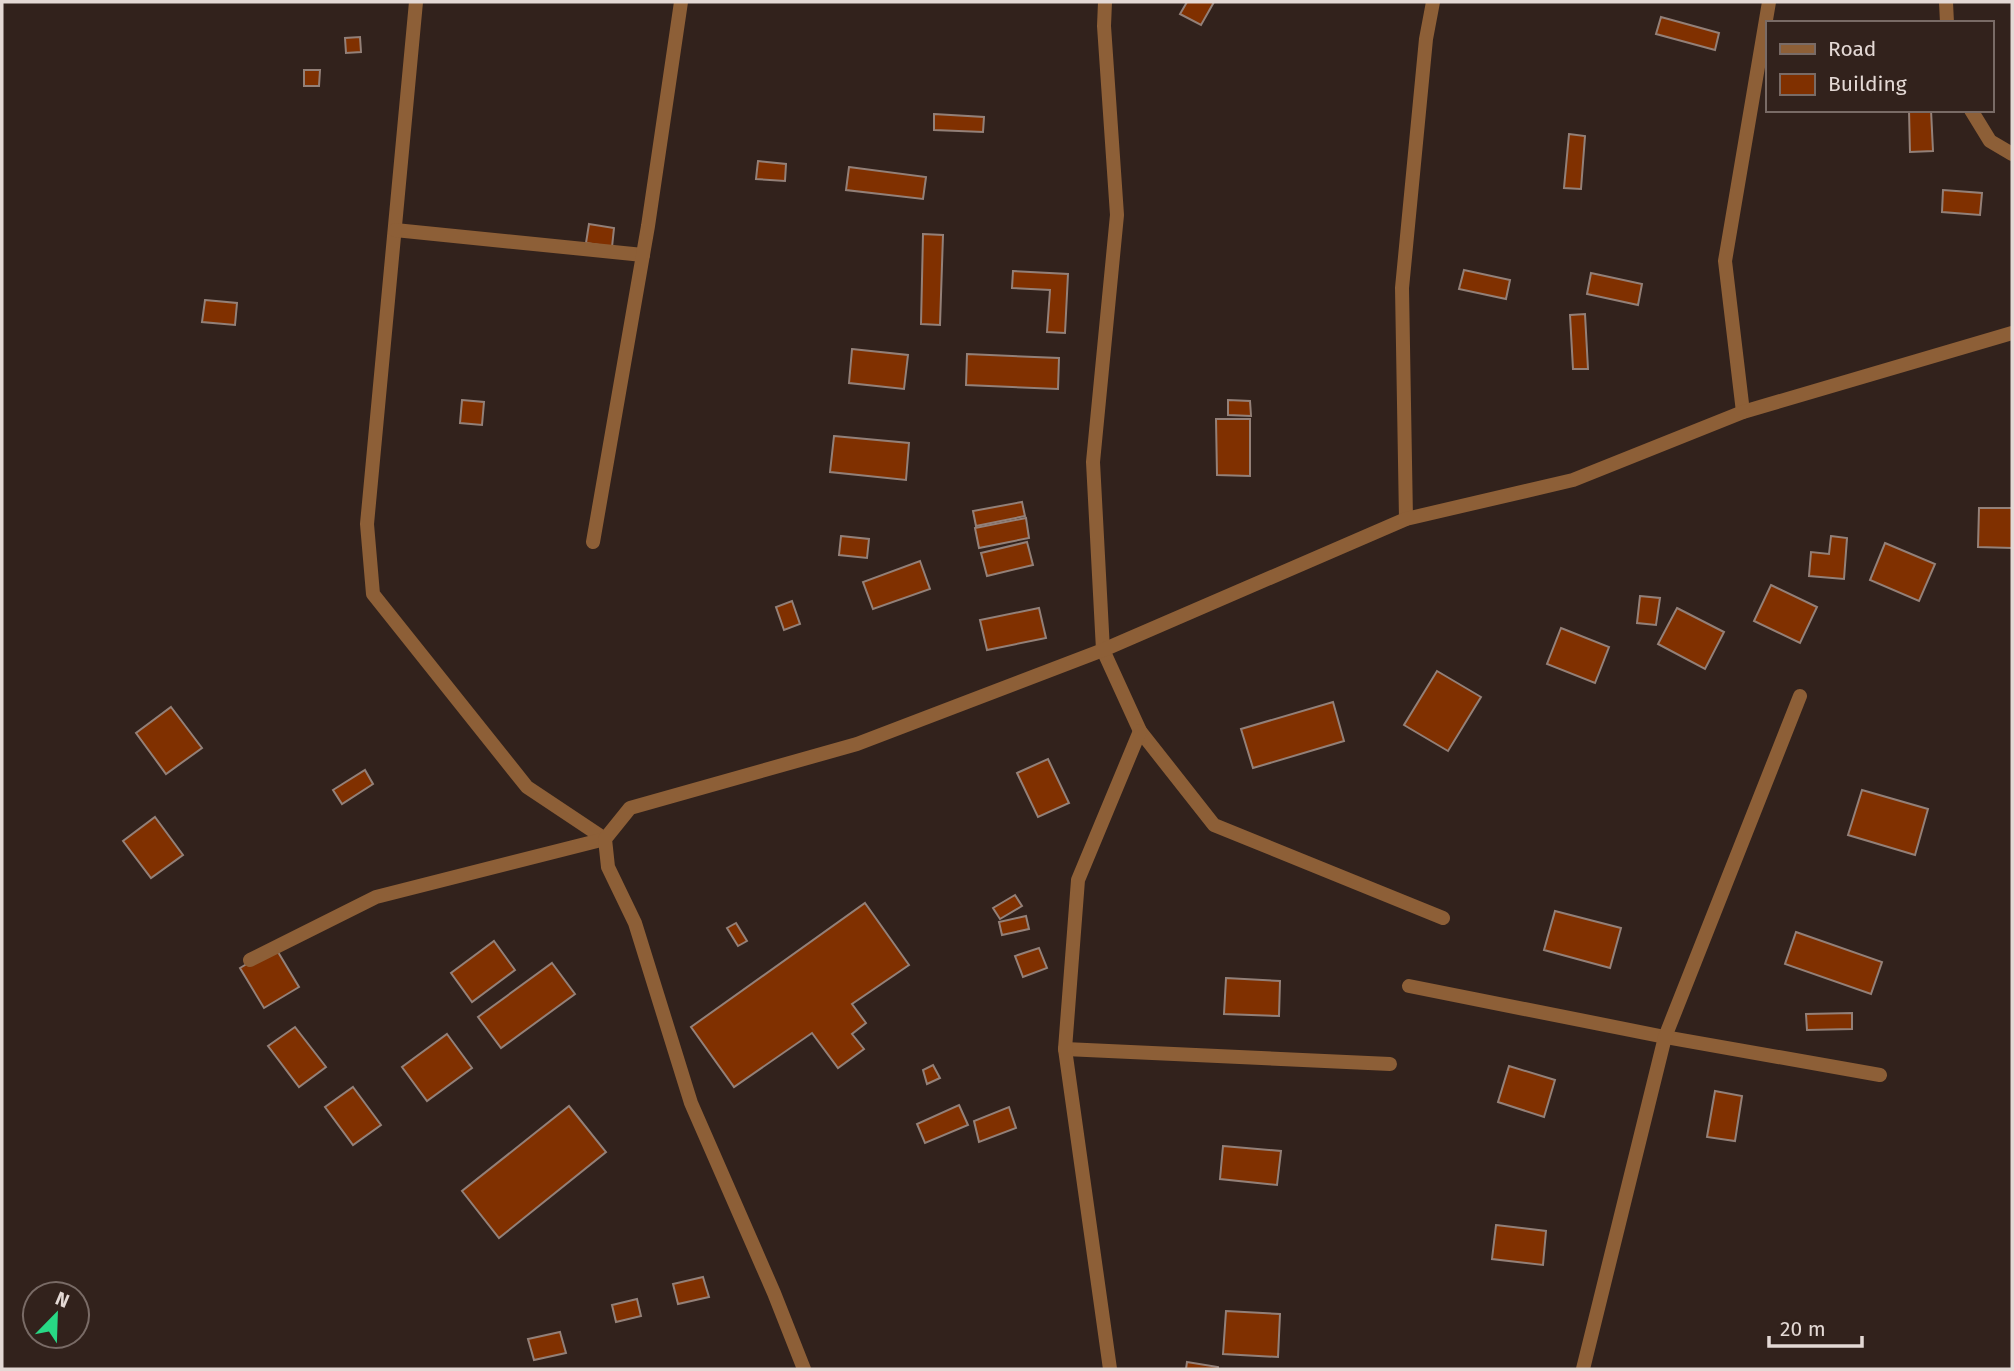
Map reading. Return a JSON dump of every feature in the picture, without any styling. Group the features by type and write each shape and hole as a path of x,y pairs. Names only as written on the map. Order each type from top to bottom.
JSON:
{"street":[{"path":"416,2 367,524 373,594 527,787 605,839"},
{"path":"593,542 643,255 681,2"},
{"path":"1105,2 1104,26 1116,215 1093,462 1103,650 1140,731 1214,825 1443,918"},
{"path":"1406,519 1402,288 1426,39 1433,2"},
{"path":"1743,412 1725,261 1769,2"},
{"path":"1946,2 1947,21"},
{"path":"1972,112 1990,141 2012,154"},
{"path":"395,230 643,255"},
{"path":"250,960 376,897 605,839 630,808 857,744 1103,650 1406,519 1573,480 1743,412 2012,334"},
{"path":"1584,1369 1665,1037 1800,696"},
{"path":"1110,1369 1065,1049 1078,880 1140,731"},
{"path":"605,839 608,867 635,923 691,1103 774,1293 804,1369"},
{"path":"1409,986 1880,1076"},
{"path":"1065,1049 1390,1064"}],"building":[{"path":"1187,2 1214,2 1201,25 1180,14"},
{"path":"1661,17 1719,33 1715,50 1656,34"},
{"path":"360,37 361,52 346,53 345,38"},
{"path":"304,70 320,70 319,86 304,86"},
{"path":"1909,112 1931,112 1933,151 1910,152"},
{"path":"934,114 984,117 983,132 934,130"},
{"path":"1569,134 1585,136 1581,189 1564,188"},
{"path":"758,161 786,164 785,181 756,179"},
{"path":"849,167 926,177 923,199 846,190"},
{"path":"1943,190 1982,193 1980,215 1942,212"},
{"path":"589,224 614,228 612,247 586,243"},
{"path":"923,234 943,235 940,325 921,324"},
{"path":"1464,270 1510,280 1506,299 1459,289"},
{"path":"1013,271 1068,274 1065,333 1047,332 1050,290 1012,288"},
{"path":"1591,273 1642,284 1638,305 1587,294"},
{"path":"205,300 237,303 235,325 202,322"},
{"path":"1585,314 1588,369 1573,369 1570,315"},
{"path":"852,349 908,355 904,389 849,383"},
{"path":"967,354 1059,358 1058,389 966,385"},
{"path":"462,400 484,402 482,425 460,423"},
{"path":"1228,400 1250,401 1251,416 1228,415"},
{"path":"1216,419 1250,419 1250,476 1217,475"},
{"path":"834,436 909,443 906,480 830,472"},
{"path":"1022,502 1025,516 976,526 973,511"},
{"path":"1979,508 2012,508 2012,548 1978,547"},
{"path":"1026,518 1029,538 979,548 975,528"},
{"path":"841,536 869,539 867,558 839,555"},
{"path":"1831,536 1847,538 1844,579 1809,576 1811,552 1829,554"},
{"path":"1027,542 1033,565 987,576 981,553"},
{"path":"1885,543 1935,564 1919,601 1870,580"},
{"path":"920,561 930,589 873,609 863,582"},
{"path":"1771,585 1817,607 1800,643 1754,621"},
{"path":"1640,596 1660,598 1656,625 1637,623"},
{"path":"792,601 800,624 784,630 776,607"},
{"path":"1039,608 1046,638 987,650 980,620"},
{"path":"1677,608 1724,632 1705,669 1658,644"},
{"path":"1561,628 1609,647 1595,683 1547,664"},
{"path":"1437,671 1481,697 1448,751 1404,725"},
{"path":"1333,702 1344,741 1253,768 1241,729"},
{"path":"171,707 202,748 166,774 136,733"},
{"path":"1048,759 1069,803 1038,817 1017,773"},
{"path":"365,770 373,784 342,804 333,790"},
{"path":"1862,790 1928,809 1915,855 1848,835"},
{"path":"155,817 183,855 151,878 123,841"},
{"path":"1015,895 1022,906 1000,919 993,908"},
{"path":"865,903 909,965 852,1004 866,1023 852,1034 864,1049 838,1068 812,1033 734,1087 691,1027"},
{"path":"1555,911 1621,928 1610,968 1544,950"},
{"path":"1026,916 1029,929 1002,935 999,922"},
{"path":"736,923 747,941 738,946 727,928"},
{"path":"1796,932 1882,962 1871,994 1785,964"},
{"path":"494,941 515,970 472,1002 451,973"},
{"path":"275,947 299,987 264,1008 240,968"},
{"path":"1039,948 1047,968 1023,977 1015,956"},
{"path":"552,963 575,994 501,1048 478,1017"},
{"path":"1226,978 1280,981 1279,1016 1224,1014"},
{"path":"1852,1013 1852,1029 1807,1030 1806,1014"},
{"path":"295,1027 326,1067 299,1087 268,1046"},
{"path":"447,1034 472,1068 427,1101 402,1067"},
{"path":"933,1065 940,1078 927,1084 923,1070"},
{"path":"1509,1066 1555,1080 1544,1117 1498,1102"},
{"path":"353,1087 381,1125 353,1145 325,1107"},
{"path":"1715,1091 1742,1096 1735,1141 1707,1137"},
{"path":"959,1105 968,1125 925,1143 917,1124"},
{"path":"569,1106 606,1152 499,1238 462,1191"},
{"path":"1009,1107 1016,1128 979,1142 974,1121"},
{"path":"1223,1146 1281,1151 1277,1185 1220,1179"},
{"path":"1496,1225 1546,1231 1543,1265 1492,1259"},
{"path":"703,1277 709,1297 678,1304 673,1284"},
{"path":"637,1299 641,1316 616,1322 612,1305"},
{"path":"1226,1311 1280,1314 1278,1357 1223,1354"},
{"path":"560,1332 566,1353 534,1360 528,1339"},
{"path":"1187,1362 1218,1367 1218,1369 1186,1369"}]}
